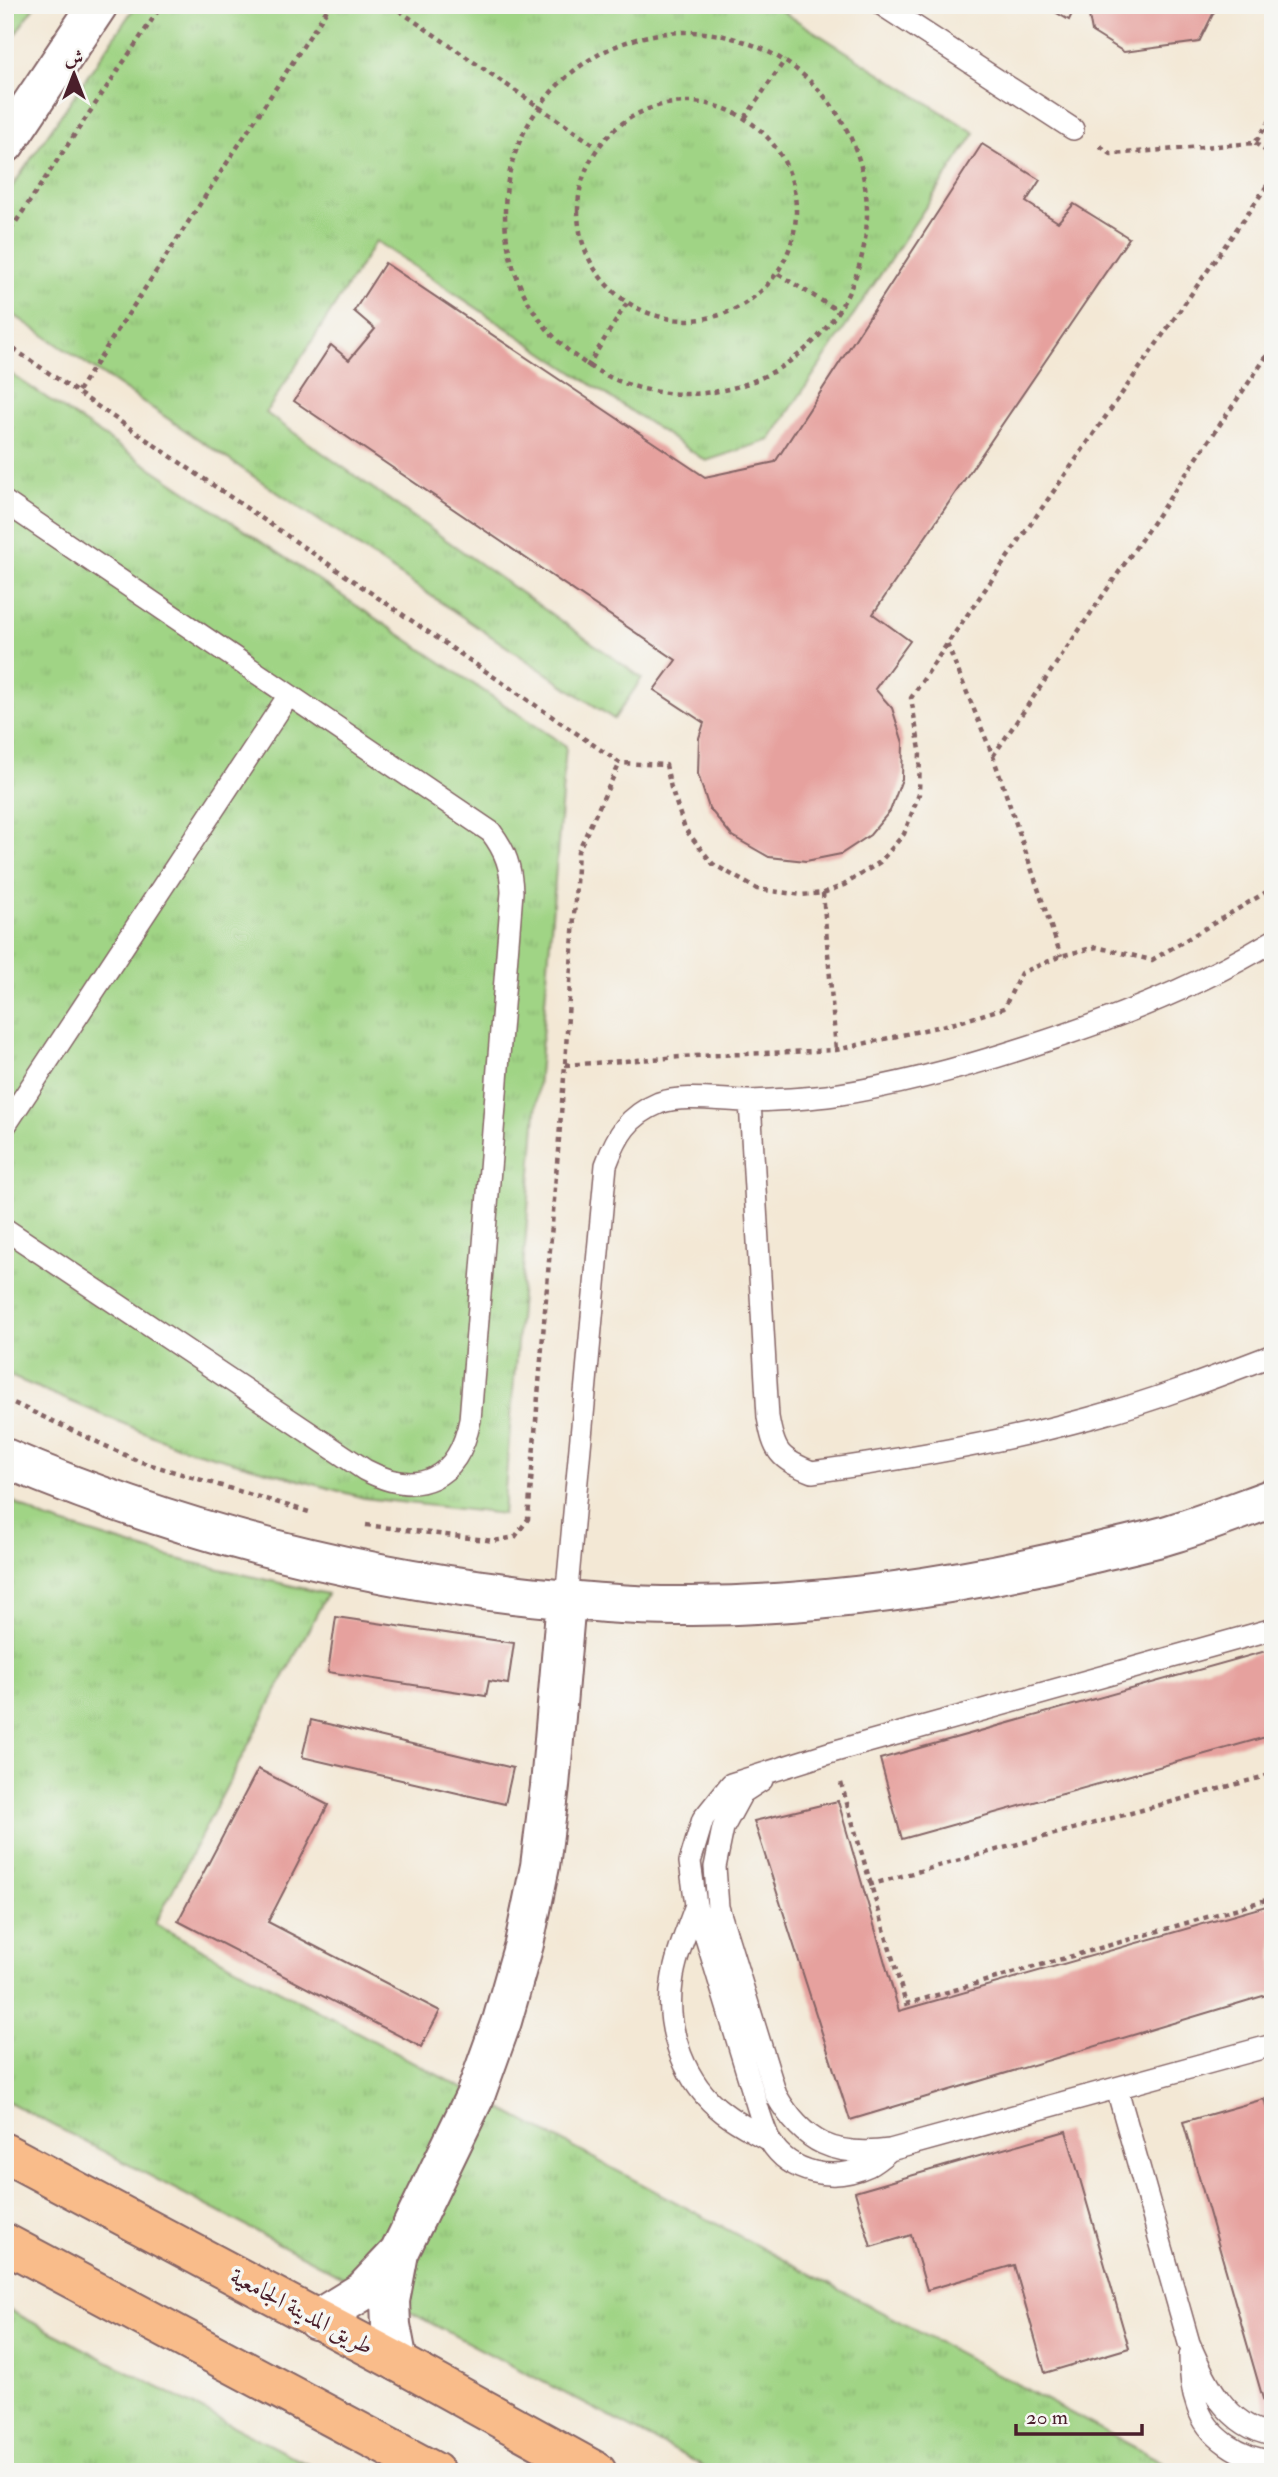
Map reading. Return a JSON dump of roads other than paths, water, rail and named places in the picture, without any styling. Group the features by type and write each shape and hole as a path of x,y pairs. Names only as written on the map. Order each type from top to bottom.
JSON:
{"main road":[{"name":"طريق المدينة الجامعية","path":"5,2153 398,2362 597,2472"},
{"path":"5,2243 417,2466"}],"street":[{"path":"5,145 98,5"},
{"path":"5,1458 67,1484 189,1527 313,1560 439,1585 566,1600 689,1606 813,1601 935,1586 1055,1562 1174,1533 1273,1498"},
{"path":"398,2362 391,2325 390,2301 399,2253 475,2096 502,2021 524,1944 540,1866 550,1786 566,1600"},
{"path":"316,2320 363,2291 399,2253"}],"lane":[{"path":"882,5 1073,128"},
{"path":"5,502 491,832 504,850 511,870 512,892 470,1420 465,1443 453,1464 433,1478 410,1484 385,1481 365,1471 5,1230"},
{"path":"5,1126 289,695"},
{"path":"566,1600 606,1165 616,1138 635,1115 661,1102 750,1101 831,1095 898,1084 989,1059 1128,1013 1273,941"},
{"path":"750,1101 768,1417 772,1442 788,1462 812,1472 966,1447 1091,1418 1186,1388 1273,1355"},
{"path":"1273,1629 832,1752 731,1784 703,1819 690,1862 696,1905 776,2095 787,2115 803,2132 823,2145 845,2152 890,2150 1273,2046"},
{"path":"770,2141 738,2010 718,1907 715,1867 723,1828 742,1793 782,1768"},
{"path":"696,1905 671,1983 673,2031 680,2055 691,2077 706,2096 723,2113 770,2141 788,2161 813,2173 842,2174 868,2166 890,2150"},
{"path":"1117,2088 1189,2343 1216,2398 1239,2419 1273,2435"},
{"path":"1189,2343 1191,2382 1197,2408 1212,2432 1233,2449 1259,2460 1273,2461"}]}
